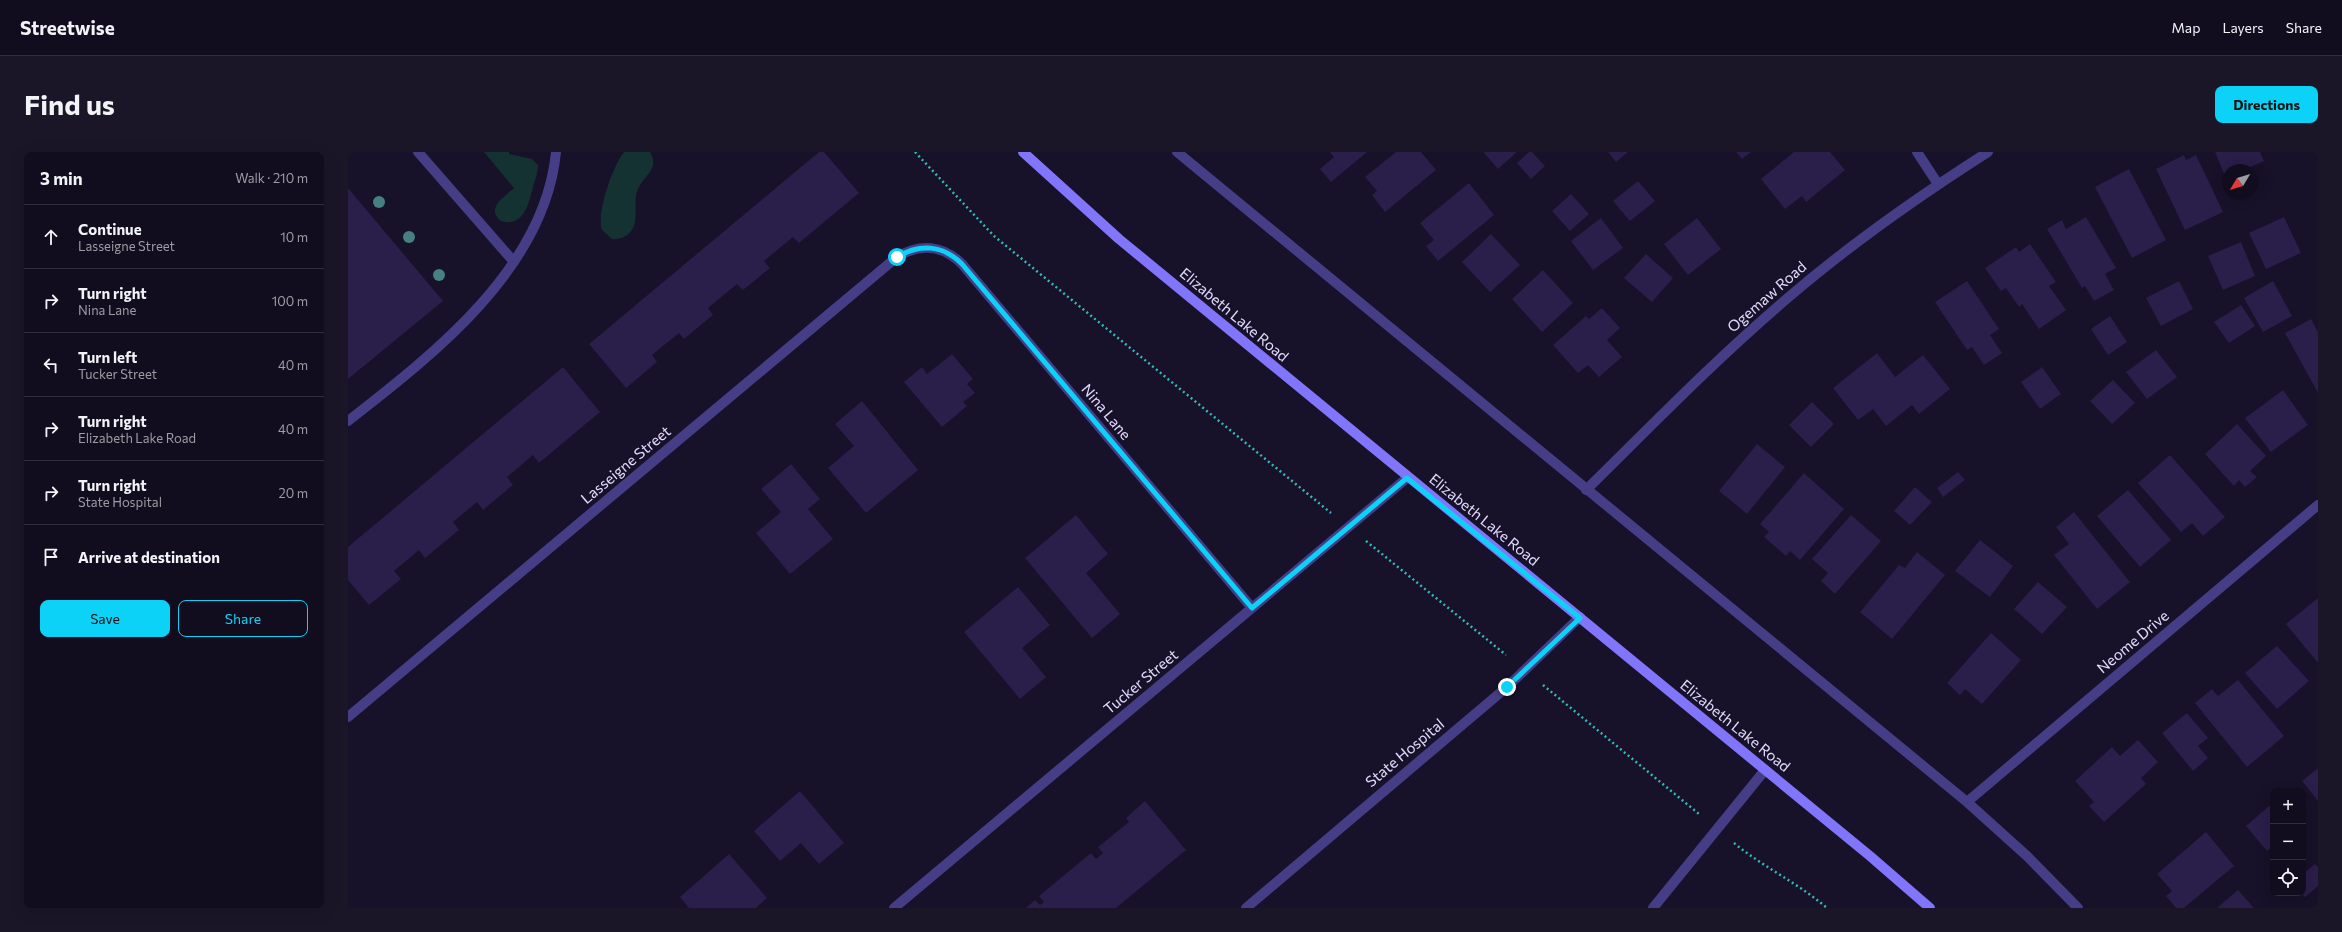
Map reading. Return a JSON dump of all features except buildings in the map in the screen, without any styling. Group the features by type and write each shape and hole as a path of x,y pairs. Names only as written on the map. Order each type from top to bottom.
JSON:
{"main road":[{"name":"Elizabeth Lake Road","path":"1023,152 1119,239 1407,478 1765,770 1930,908"}],"street":[{"path":"418,152 514,262"},
{"path":"348,421 435,351 456,330 514,262 528,241 542,212 552,183 556,152"},
{"path":"1177,152 1967,802 2027,856 2078,908"},
{"path":"1917,152 1938,184"},
{"name":"Ogemaw Road","path":"1586,490 1684,394 1790,296 1848,249 1938,184 1988,152"},
{"name":"Nina Lane","path":"928,247 947,252 962,264 1252,608"},
{"name":"Lasseigne Street","path":"348,717 897,257 911,250 928,247"},
{"name":"Tucker Street","path":"894,908 1407,478"},
{"name":"Neome Drive","path":"1967,802 2318,504"},
{"name":"State Hospital","path":"1246,908 1507,687 1580,618"},
{"path":"1653,908 1765,770"}],"green space":[{"path":"484,152 509,152 509,154 532,159 538,165 538,171 527,207 520,218 515,221 501,221 495,212 495,207 501,199 514,188"},
{"path":"624,152 650,152 653,158 653,163 650,172 636,194 636,216 634,227 625,237 612,239 602,230 601,213 611,178"}],"route":[{"path":"897,257 911,250 928,247 937,248 954,256 1252,608 1407,478 1580,618 1507,687"}]}
